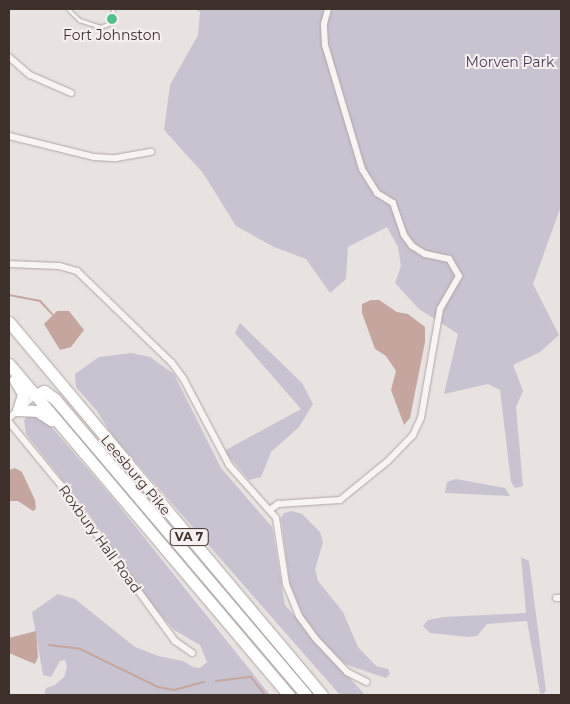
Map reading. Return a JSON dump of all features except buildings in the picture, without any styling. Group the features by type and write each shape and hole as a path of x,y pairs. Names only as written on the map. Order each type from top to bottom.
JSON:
{"highway":[{"name":"Leesburg Pike","path":"9,322 322,695"},
{"name":"Leesburg Pike","path":"9,364 289,695"},
{"path":"9,370 22,390 18,410 37,411 68,434"},
{"path":"35,395 44,390 55,399 306,695"},
{"path":"198,588 278,695"}],"street":[{"path":"271,509 278,504 340,500 388,460 413,435 421,418 440,309 459,276 450,259 425,254 412,246 404,235 393,203 377,193 362,168 325,44 324,24 328,9"},
{"path":"9,57 30,75 71,93"},
{"path":"9,136 94,157 116,158 151,152"},
{"path":"9,264 59,266 77,271 175,367 229,465 271,509 280,530 286,584 299,616 315,638 347,672 367,682"},
{"name":"Roxbury Hall Road","path":"35,395 9,420 60,484 175,641 192,652"}],"lane":[{"path":"68,9 79,20 100,27 111,23 113,9"}],"green space":[{"name":"Morven Park","path":"195,9 561,9 561,206 533,284 559,335 540,352 513,365 523,391 516,407 523,486 515,488 511,482 500,390 488,384 444,394 458,334 419,309 395,283 401,266 398,247 387,227 348,247 346,279 330,293 306,259 274,247 236,226 203,173 164,130 170,85 198,35 200,12"},
{"path":"240,323 302,383 313,404 299,427 271,452 261,477 249,480 224,451 301,409 235,333"},
{"path":"131,353 150,357 174,374 221,468 272,527 285,605 365,695 340,695 112,435 97,411 76,387 75,374 99,357"},
{"path":"30,415 42,416 111,496 270,695 44,695 46,688 55,685 64,677 67,667 65,660 60,661 51,677 43,675 32,612 58,594 75,599 135,647 158,656 183,661 193,667 200,668 207,662 200,645 174,630 149,601 83,506 26,434 24,420"},
{"path":"456,479 505,488 510,496 445,493 447,482"},
{"path":"292,511 302,514 320,532 323,542 315,569 318,581 343,612 358,647 376,666 388,669 390,674 386,678 347,665 330,651 304,618 290,585 281,518 284,513"},
{"path":"521,557 529,561 546,691 543,694 540,693 527,621 487,624 477,636 468,637 430,633 423,626 428,620 444,617 526,613"}],"shaded area":[{"path":"371,300 379,300 397,312 408,314 425,327 425,342 410,418 404,425 391,390 396,371 386,356 375,349 362,313 362,304"},
{"path":"57,311 69,311 84,330 71,347 60,350 44,324"},
{"path":"15,468 22,472 35,500 36,509 33,511 18,501 9,501 9,470"},
{"path":"36,631 38,657 35,664 9,653 9,638"}],"waterway":[{"path":"9,295 40,301 52,314"},
{"path":"49,645 80,649 158,687 174,690 204,682"},
{"path":"216,681 251,677 265,695"}],"place":[{"name":"Fort Johnston","path":"112,19"}]}
